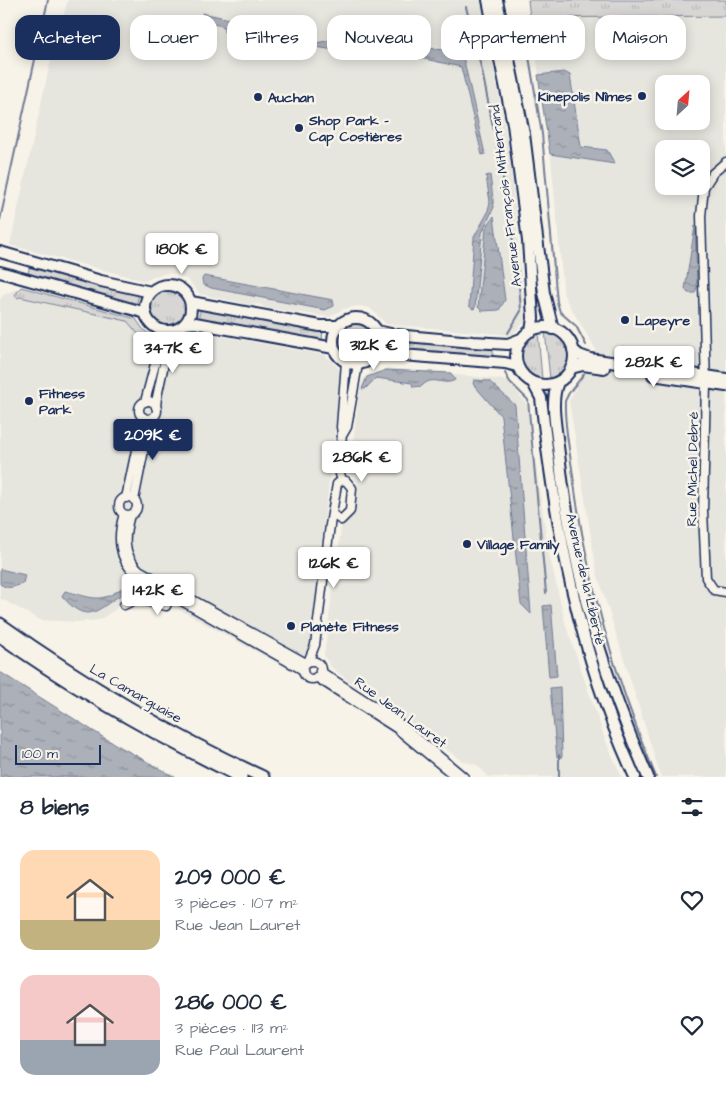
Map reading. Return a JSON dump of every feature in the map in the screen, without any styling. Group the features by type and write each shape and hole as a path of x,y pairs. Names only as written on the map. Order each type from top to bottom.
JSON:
{"highway":[{"name":"La Camarguaise","path":"0,624 69,671 126,706 263,777"},
{"name":"La Camarguaise","path":"0,636 108,706 176,745 241,777"}],"main road":[{"name":"Avenue François Mitterrand","path":"493,3 524,134 544,294 553,328"},
{"name":"Avenue François Mitterrand","path":"493,3 520,176 533,318 530,331"},
{"path":"2,252 101,281 151,292"},
{"path":"0,272 146,313"},
{"path":"185,324 191,313 191,302 186,292 175,285 163,285 151,292 146,299 146,313 151,323 166,330 195,323 334,348"},
{"path":"191,302 320,326 338,326"},
{"path":"349,318 358,318 369,322 377,331 379,344 376,353 370,359 358,364 346,362 338,356 334,348 333,337 338,326 349,318"},
{"path":"377,331 395,335 508,344 521,339 530,331 543,327 553,328 564,334 573,350 579,355 590,359 706,380 726,386"},
{"path":"521,339 516,355 517,366 525,378 533,383 545,385 558,382 571,368 583,365 706,380 726,378"},
{"path":"571,368 573,350"},
{"path":"376,353 505,363 517,366"},
{"name":"Avenue de la Liberté","path":"558,382 554,405 560,466 578,570 604,665 648,777"},
{"name":"Avenue de la Liberté","path":"533,383 541,398 556,515 578,616 603,696 636,777"}],"street":[{"name":"Rue Michel Debré","path":"726,162 713,173 704,187 702,200 706,380 703,497 706,578 714,590 726,592"},
{"path":"166,330 160,345 145,402 140,409 143,417 130,499 136,509 127,514 120,544 122,556 128,568 140,579 309,664"},
{"path":"166,330 156,397 157,412 148,430 130,499 120,505 127,514 126,546 130,559 139,570 309,664 318,674 308,678 309,664 315,645 337,484 342,480"},
{"path":"330,530 350,511 352,488 349,482 342,480 338,472 343,434 342,412 347,374 346,362"},
{"path":"343,434 347,427 358,364"},
{"path":"145,402 150,402 156,407"},
{"path":"143,417 153,418"},
{"path":"332,514 341,520"},
{"path":"124,605 136,599 166,606 171,596"},
{"name":"Rue Jean Lauret","path":"318,674 396,728 456,777"},
{"name":"Rue Jean Lauret","path":"318,674 394,719 464,777"}],"shaded area":[{"path":"68,0 481,0 484,15 441,15 441,60 492,60 511,161 525,322 511,335 386,324 370,308 359,306 343,309 330,317 266,308 259,304 251,305 200,294 188,280 174,274 167,273 145,281 10,245 51,60 120,60 120,15 64,15"},
{"path":"528,0 726,0 726,777 661,777 597,573 569,401 596,350 564,296 551,158 537,60 585,60 585,15 530,15"},
{"path":"21,287 136,319 146,332 164,342 175,341 193,331 325,355 342,371 309,651 292,671 138,587 113,611 99,620 76,622 40,620 0,598 0,300 3,295"},
{"path":"387,368 508,380 527,405 548,549 566,626 606,742 622,777 489,777 477,765 463,761 358,688 331,667 324,655 342,521 352,512 358,484 349,473 360,388 365,376"}],"green space":[{"path":"528,0 726,0 726,16 595,15 595,17 585,17 585,15 530,15"},
{"path":"30,265 139,294 136,306 27,277"},
{"path":"21,287 136,319 152,337 152,344 140,336 127,321 20,297 17,298 15,295"},
{"path":"169,288 176,289 182,294 187,300 187,314 182,320 176,325 169,326 162,325 156,320 151,314 150,307 151,300 156,294 162,289"},
{"path":"201,308 323,329 322,341 198,319"},
{"path":"356,320 369,326 375,339 369,352 356,358 343,352 337,339 343,326"},
{"path":"538,331 542,380 526,373 520,363 522,363 521,353 519,352 525,339"},
{"path":"545,331 558,335 562,339 566,344 568,356 565,369 550,379"},
{"path":"388,337 493,346 493,359 387,350"}],"water":[{"path":"217,16 227,18 227,32 224,32 224,27 217,25"},
{"path":"327,41 327,49 317,47 317,43"},
{"path":"431,48 441,50 441,60 464,60 485,154 482,155 461,67 430,60"},
{"path":"564,72 570,75 581,147 607,150 615,164 550,154 538,75"},
{"path":"490,175 494,207 482,233 475,308 473,309 469,306 474,237 487,214 490,202 486,176"},
{"path":"494,216 505,300 499,310 482,311 478,307 486,228"},
{"path":"695,226 697,287 695,293 688,293 685,289"},
{"path":"204,276 333,300 334,306 325,310 211,288 203,284 202,279"},
{"path":"386,370 451,373 455,380 451,382 430,381 422,386 413,387 412,383 376,378 365,389 362,389 367,377"},
{"path":"474,380 489,381 515,405 531,614 521,604 501,416 473,384"},
{"path":"0,569 25,575 23,583 14,587 3,586 0,584"},
{"path":"123,587 128,587 126,592 94,612 80,611 62,596 65,591 101,598 115,593"},
{"path":"551,605 557,676 549,677 543,606"},
{"path":"0,672 106,739 175,777 0,777"},
{"path":"560,687 562,757 557,757 550,688"}],"waterway":[{"path":"0,220 48,0"},
{"path":"466,7 482,71 502,172 518,273 521,311 508,333"},
{"path":"530,60 542,134 557,302 560,312 576,326 586,345"},
{"path":"505,373 510,382 528,400 546,593"},
{"path":"584,374 565,401 566,429 579,516 604,630 641,740 656,777"},
{"path":"559,755 559,777"}],"place":[{"name":"Kinepolis Nîmes","path":"642,96"},
{"name":"Auchan","path":"258,97"},
{"name":"Shop Park - Cap Costières","path":"299,128"},
{"name":"Lapeyre","path":"625,320"},
{"name":"Fitness Park","path":"29,401"},
{"name":"Village Family","path":"467,544"},
{"name":"Planète Fitness","path":"291,626"}]}
